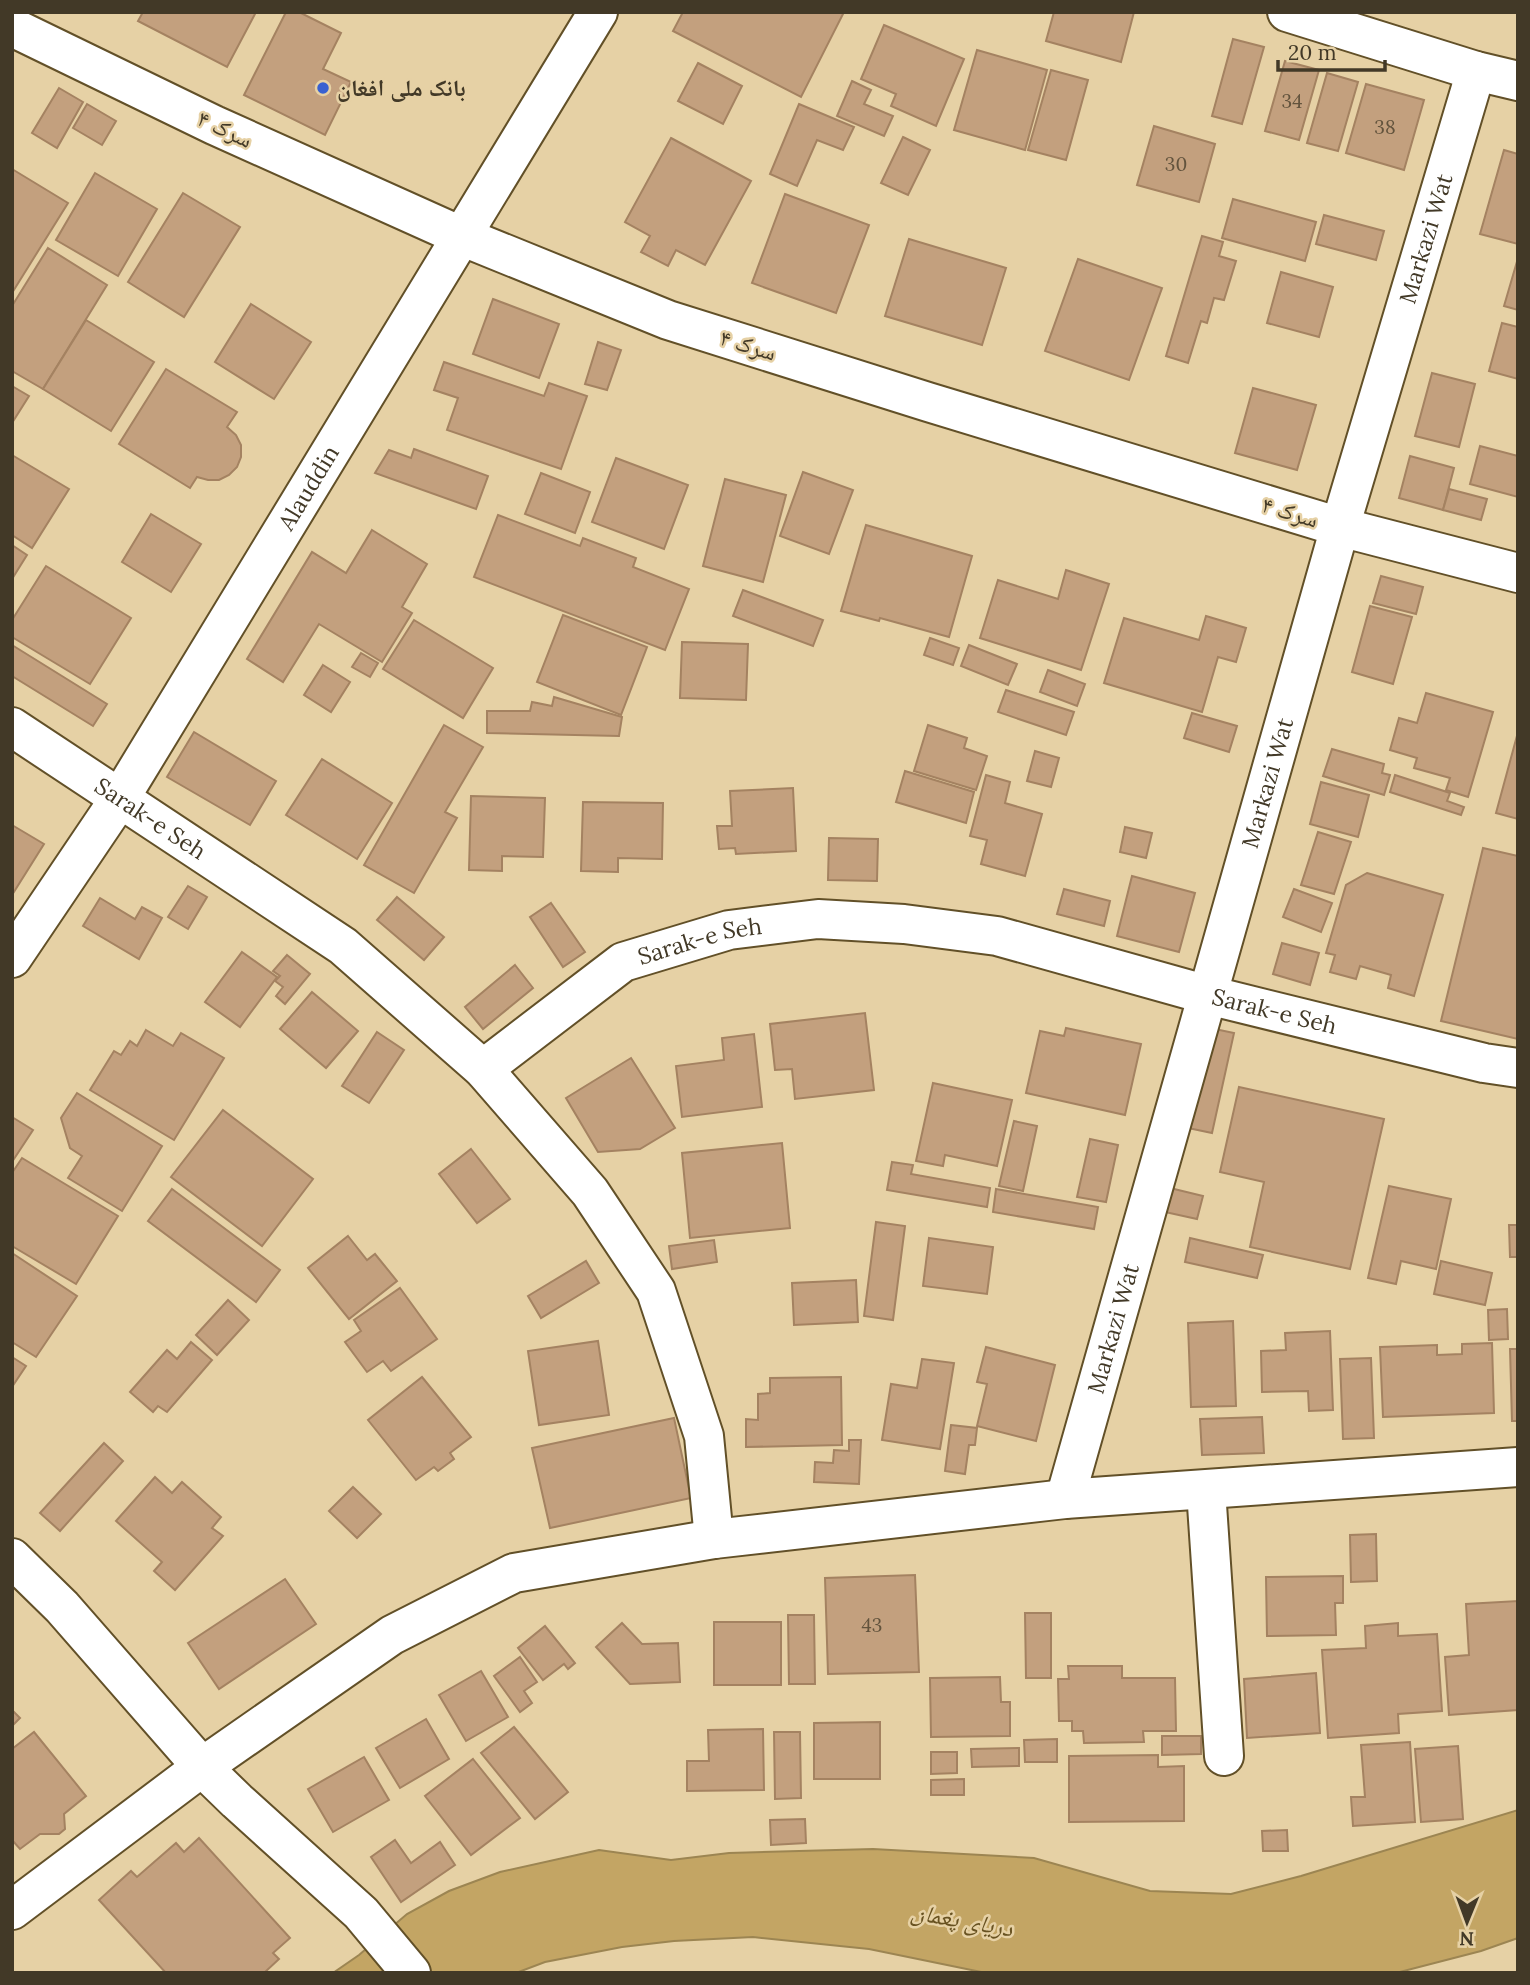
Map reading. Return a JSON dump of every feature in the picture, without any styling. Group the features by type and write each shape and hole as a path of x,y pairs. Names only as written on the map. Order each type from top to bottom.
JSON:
{"street":[{"name":"Alauddin","path":"12,958 120,798 598,12"},
{"path":"1287,12 1476,71 1518,81"},
{"name":"سرک ۴","path":"12,27 214,125 461,236 668,320 1339,527 1518,573"},
{"name":"Markazi Wat","path":"1065,1499 1339,527 1476,71"},
{"name":"Sarak-e Seh","path":"12,727 343,946 483,1069 623,962 730,930 818,919 904,924 997,936 1208,995 1484,1063 1518,1068"},
{"path":"483,1069 590,1192 656,1291 704,1436 714,1539"},
{"path":"12,1910 202,1767 392,1635 514,1573 714,1539 1065,1499 1518,1467"},
{"path":"1206,1490 1224,1756"},
{"path":"12,1558 62,1607 202,1767 361,1913 411,1973"}],"water":[{"name":"دریای پغمان","path":"1518,1810 1518,1938 1481,1951 1396,1973 986,1973 869,1949 753,1937 622,1947 545,1962 516,1973 333,1973 359,1955 407,1914 449,1891 500,1872 599,1850 671,1860 729,1853 873,1849 1034,1858 1150,1891 1231,1894 1301,1876"}],"building":[{"path":"143,12 256,12 227,67 138,21"},
{"path":"286,12 299,12 341,33 323,69 351,82 325,135 244,95"},
{"path":"683,12 844,12 801,97 673,31"},
{"path":"1054,12 1134,12 1121,62 1046,41"},
{"path":"884,25 964,59 936,126 891,106 896,94 861,79"},
{"path":"1233,39 1264,47 1242,124 1212,116"},
{"path":"977,50 1047,70 1025,150 954,130"},
{"path":"1285,61 1319,70 1299,140 1265,131"},
{"path":"698,63 742,86 723,124 678,101"},
{"path":"1051,70 1088,80 1066,160 1028,150"},
{"path":"1327,73 1358,82 1338,151 1307,143"},
{"path":"852,81 871,90 864,104 893,116 884,136 837,116"},
{"path":"1366,84 1424,100 1404,170 1346,153"},
{"path":"59,88 83,102 57,148 32,133"},
{"path":"87,104 116,121 102,145 73,128"},
{"path":"799,104 854,127 843,150 817,140 797,186 770,174"},
{"path":"1154,126 1215,144 1199,202 1137,185"},
{"path":"903,137 930,150 908,195 881,183"},
{"path":"671,138 751,181 705,265 676,250 668,266 641,252 650,236 625,222"},
{"path":"1504,150 1518,154 1518,244 1480,234"},
{"path":"12,169 68,203 12,293"},
{"path":"95,173 157,209 118,276 56,240"},
{"path":"183,193 240,227 184,317 128,282"},
{"path":"785,194 869,225 836,313 752,283"},
{"path":"1233,199 1316,222 1305,261 1222,238"},
{"path":"1324,215 1384,231 1376,260 1316,244"},
{"path":"1202,236 1223,242 1219,256 1236,261 1224,300 1214,298 1207,323 1201,321 1188,363 1166,356"},
{"path":"909,239 1006,268 982,345 885,316"},
{"path":"48,248 107,285 43,389 12,371 12,306"},
{"path":"1518,258 1518,310 1504,306"},
{"path":"1078,259 1162,288 1129,380 1045,351"},
{"path":"1281,272 1333,287 1319,337 1267,323"},
{"path":"493,299 559,324 539,378 473,354"},
{"path":"251,304 311,342 274,399 215,362"},
{"path":"86,320 154,362 111,431 43,389"},
{"path":"1502,323 1518,327 1518,379 1489,371"},
{"path":"598,342 621,350 607,390 585,384"},
{"path":"444,362 544,396 549,383 587,396 561,469 447,430 458,398 434,390"},
{"path":"166,369 237,412 227,427 236,435 241,445 241,457 237,467 229,475 219,480 197,477 190,488 119,444"},
{"path":"1432,373 1475,384 1459,447 1415,436"},
{"path":"12,386 29,396 12,423"},
{"path":"1253,388 1316,405 1297,470 1235,453"},
{"path":"1480,446 1518,456 1518,497 1470,484"},
{"path":"414,449 488,476 476,509 375,473 389,450 411,458"},
{"path":"12,455 69,489 32,548 12,535"},
{"path":"1410,456 1454,468 1443,510 1399,498"},
{"path":"616,458 688,485 664,549 592,522"},
{"path":"803,472 853,490 829,554 780,536"},
{"path":"541,473 590,492 575,533 525,514"},
{"path":"725,479 786,495 763,582 703,566"},
{"path":"1449,489 1487,499 1481,520 1443,510"},
{"path":"151,514 201,544 171,592 122,562"},
{"path":"498,515 580,546 583,538 636,558 633,567 689,589 665,650 474,577"},
{"path":"866,525 972,556 949,637 880,618 879,621 841,611"},
{"path":"372,530 427,564 402,607 412,613 382,662 319,624 283,682 247,659 312,552 346,573"},
{"path":"12,545 27,555 12,579"},
{"path":"46,566 131,618 90,684 12,637 12,620"},
{"path":"1066,570 1109,584 1081,670 980,638 998,580 1058,599"},
{"path":"1381,576 1423,587 1416,614 1373,603"},
{"path":"743,590 823,620 813,646 733,616"},
{"path":"1370,606 1412,617 1393,684 1352,672"},
{"path":"563,615 647,647 621,715 537,682"},
{"path":"1206,616 1246,628 1236,662 1218,657 1202,712 1104,683 1124,618 1199,640"},
{"path":"414,620 493,668 463,718 383,669"},
{"path":"930,638 959,648 953,665 924,655"},
{"path":"682,642 748,644 746,700 680,698"},
{"path":"12,645 107,704 93,726 12,676"},
{"path":"969,645 1017,664 1008,685 961,666"},
{"path":"361,653 378,663 370,677 352,667"},
{"path":"323,665 350,682 331,712 304,695"},
{"path":"1048,670 1085,684 1077,706 1040,692"},
{"path":"1006,690 1074,712 1066,735 998,712"},
{"path":"1426,693 1493,712 1468,797 1446,790 1450,778 1414,768 1417,758 1390,750 1399,718 1417,723"},
{"path":"554,697 622,717 619,736 487,733 487,711 530,711 532,702 552,706"},
{"path":"1192,713 1237,726 1229,752 1184,738"},
{"path":"444,725 483,747 445,812 457,818 414,893 364,865"},
{"path":"928,725 967,738 964,748 987,756 976,790 914,771"},
{"path":"194,732 276,781 250,825 167,777"},
{"path":"1518,732 1518,819 1496,813"},
{"path":"1332,749 1384,764 1382,773 1390,775 1384,795 1323,776"},
{"path":"1035,751 1059,758 1051,787 1027,781"},
{"path":"322,759 392,803 357,859 286,815"},
{"path":"905,771 974,792 966,823 896,802"},
{"path":"986,775 1010,782 1005,803 1042,814 1025,876 981,864 987,840 970,836"},
{"path":"1395,775 1450,793 1447,801 1464,807 1461,815 1390,792"},
{"path":"1321,782 1369,795 1358,837 1310,824"},
{"path":"793,788 796,851 736,854 735,848 719,849 717,826 732,826 730,791"},
{"path":"471,796 545,798 543,857 502,856 502,871 469,870"},
{"path":"583,802 663,803 662,859 618,858 618,872 581,871"},
{"path":"12,825 44,844 12,895"},
{"path":"1125,827 1152,833 1146,858 1120,852"},
{"path":"1318,832 1351,842 1334,894 1301,885"},
{"path":"829,838 878,839 877,881 828,880"},
{"path":"1483,848 1518,856 1518,1039 1441,1021"},
{"path":"1367,873 1443,895 1414,996 1388,988 1391,975 1360,966 1356,979 1330,972 1335,955 1326,953 1346,885"},
{"path":"1132,876 1195,893 1179,952 1117,936"},
{"path":"188,886 207,897 188,929 168,917"},
{"path":"1064,889 1110,901 1104,926 1057,914"},
{"path":"1294,889 1332,903 1321,932 1283,917"},
{"path":"397,897 444,937 424,960 377,920"},
{"path":"100,898 135,919 142,907 162,918 139,959 83,926"},
{"path":"551,903 585,952 563,967 530,917"},
{"path":"1282,943 1319,953 1310,985 1273,974"},
{"path":"242,952 277,977 240,1027 205,1002"},
{"path":"287,955 310,974 285,1004 276,996 283,987 275,981 280,976 273,971"},
{"path":"515,965 533,988 483,1029 465,1007"},
{"path":"312,992 358,1031 326,1068 280,1029"},
{"path":"865,1013 874,1090 795,1099 792,1069 775,1070 770,1024"},
{"path":"1066,1028 1141,1044 1125,1115 1026,1093 1040,1031 1064,1036"},
{"path":"1210,1028 1234,1033 1212,1133 1188,1128"},
{"path":"146,1030 173,1046 181,1033 224,1058 174,1140 90,1090 114,1051 121,1055 130,1041 137,1046"},
{"path":"377,1032 404,1050 369,1103 342,1086"},
{"path":"754,1034 762,1107 682,1117 676,1066 724,1060 722,1038"},
{"path":"631,1058 675,1128 640,1149 598,1152 566,1098"},
{"path":"933,1083 1012,1100 997,1166 945,1155 943,1166 916,1161"},
{"path":"1239,1087 1384,1119 1350,1269 1250,1247 1264,1182 1220,1172"},
{"path":"77,1093 162,1146 122,1211 68,1178 82,1156 70,1148 61,1118"},
{"path":"223,1110 313,1179 262,1246 171,1177"},
{"path":"12,1117 33,1130 12,1162"},
{"path":"1014,1121 1037,1126 1023,1191 999,1186"},
{"path":"1090,1139 1118,1145 1106,1202 1077,1197"},
{"path":"782,1143 790,1228 690,1238 682,1153"},
{"path":"471,1149 510,1199 477,1223 439,1174"},
{"path":"22,1158 118,1216 76,1284 12,1246 12,1173"},
{"path":"892,1162 913,1165 911,1174 990,1188 987,1207 887,1190"},
{"path":"1389,1186 1451,1199 1436,1269 1401,1261 1396,1284 1368,1278"},
{"path":"1170,1188 1203,1196 1197,1219 1165,1212"},
{"path":"172,1189 280,1270 256,1302 148,1221"},
{"path":"996,1189 1098,1207 1094,1229 993,1212"},
{"path":"876,1222 905,1226 893,1320 864,1316"},
{"path":"1509,1225 1518,1225 1518,1257 1510,1257"},
{"path":"348,1236 367,1260 375,1254 397,1281 349,1319 308,1268"},
{"path":"929,1238 993,1247 987,1294 923,1286"},
{"path":"1190,1238 1263,1255 1257,1278 1185,1262"},
{"path":"714,1240 717,1262 672,1269 669,1246"},
{"path":"12,1253 77,1296 36,1357 12,1342"},
{"path":"586,1261 599,1283 541,1318 528,1296"},
{"path":"1441,1261 1492,1273 1485,1305 1434,1294"},
{"path":"856,1280 858,1322 794,1325 792,1283"},
{"path":"400,1288 437,1339 391,1371 383,1361 367,1372 345,1342 361,1331 354,1320"},
{"path":"228,1300 249,1320 217,1355 196,1335"},
{"path":"1507,1309 1508,1339 1489,1340 1488,1310"},
{"path":"1233,1321 1236,1406 1191,1407 1188,1323"},
{"path":"1330,1331 1333,1410 1309,1411 1308,1391 1262,1392 1261,1351 1286,1350 1285,1333"},
{"path":"598,1341 609,1415 539,1425 528,1351"},
{"path":"191,1342 212,1360 167,1412 158,1406 153,1412 130,1392 167,1350 177,1359"},
{"path":"1492,1343 1494,1413 1383,1417 1380,1347 1437,1345 1437,1355 1462,1354 1462,1344"},
{"path":"986,1347 1055,1365 1036,1441 977,1426 987,1384 977,1382"},
{"path":"1510,1349 1518,1349 1518,1421 1512,1421"},
{"path":"12,1357 26,1366 12,1387"},
{"path":"1371,1358 1374,1438 1343,1439 1340,1359"},
{"path":"922,1359 954,1363 940,1449 882,1440 891,1384 917,1388"},
{"path":"422,1377 471,1437 450,1453 454,1459 438,1471 434,1467 416,1480 368,1420"},
{"path":"841,1377 842,1445 746,1447 746,1419 758,1420 758,1394 770,1393 770,1378"},
{"path":"1262,1417 1264,1453 1202,1455 1200,1419"},
{"path":"674,1418 691,1498 550,1528 532,1448"},
{"path":"951,1425 977,1428 975,1445 969,1445 965,1474 945,1471"},
{"path":"849,1440 861,1440 859,1484 814,1482 815,1462 833,1463 834,1450 849,1451"},
{"path":"104,1443 123,1461 60,1531 40,1513"},
{"path":"155,1477 172,1493 182,1482 221,1517 212,1528 223,1536 175,1590 154,1571 162,1562 116,1521"},
{"path":"353,1487 381,1514 357,1538 329,1511"},
{"path":"1376,1534 1377,1581 1351,1582 1350,1535"},
{"path":"915,1575 919,1672 828,1674 825,1578"},
{"path":"1343,1576 1343,1603 1335,1603 1336,1635 1267,1636 1266,1577"},
{"path":"285,1579 316,1624 219,1689 188,1643"},
{"path":"1518,1601 1518,1710 1449,1715 1445,1657 1469,1655 1466,1604"},
{"path":"1025,1613 1051,1613 1051,1678 1026,1678"},
{"path":"788,1615 814,1615 815,1684 789,1684"},
{"path":"714,1622 781,1622 781,1685 714,1685"},
{"path":"622,1623 642,1644 678,1643 680,1682 630,1684 596,1647"},
{"path":"1398,1623 1398,1636 1437,1634 1442,1711 1398,1714 1399,1733 1328,1738 1322,1650 1366,1648 1365,1626"},
{"path":"545,1626 575,1663 568,1669 564,1664 543,1680 518,1648"},
{"path":"520,1657 537,1682 524,1691 532,1703 520,1712 494,1676"},
{"path":"1068,1666 1122,1666 1122,1678 1175,1678 1176,1731 1143,1731 1144,1742 1084,1743 1083,1731 1072,1731 1072,1721 1059,1721 1058,1679 1069,1679"},
{"path":"481,1671 508,1717 466,1741 439,1695"},
{"path":"1316,1673 1320,1733 1247,1738 1244,1679"},
{"path":"1000,1677 1001,1702 1010,1702 1010,1736 931,1737 930,1678"},
{"path":"12,1710 20,1718 12,1726"},
{"path":"426,1719 449,1759 400,1788 376,1748"},
{"path":"880,1722 880,1779 814,1779 814,1723"},
{"path":"514,1727 568,1792 535,1819 481,1753"},
{"path":"763,1729 764,1790 687,1791 687,1761 709,1761 708,1730"},
{"path":"34,1732 86,1796 64,1814 65,1829 59,1834 40,1834 20,1849 12,1840 12,1749"},
{"path":"774,1732 800,1732 801,1798 775,1799"},
{"path":"1162,1736 1201,1736 1201,1754 1162,1755"},
{"path":"1057,1739 1057,1762 1025,1762 1024,1740"},
{"path":"1410,1742 1415,1822 1353,1826 1351,1797 1365,1797 1361,1745"},
{"path":"1458,1746 1463,1819 1421,1822 1415,1749"},
{"path":"1019,1748 1019,1766 972,1767 971,1749"},
{"path":"931,1752 957,1752 957,1773 931,1774"},
{"path":"1158,1755 1158,1767 1184,1766 1184,1821 1069,1822 1069,1756"},
{"path":"364,1757 389,1800 333,1832 308,1789"},
{"path":"473,1759 520,1818 471,1855 425,1796"},
{"path":"964,1779 964,1795 931,1795 931,1780"},
{"path":"805,1819 806,1843 771,1845 770,1820"},
{"path":"1287,1830 1288,1851 1263,1851 1262,1831"},
{"path":"199,1838 290,1938 273,1953 279,1959 264,1973 166,1973 99,1900 131,1871 137,1877 176,1843 184,1852"},
{"path":"395,1840 411,1863 440,1842 455,1865 401,1902 371,1857"}],"place":[{"name":"بانک ملی افغان","path":"323,88"}]}
